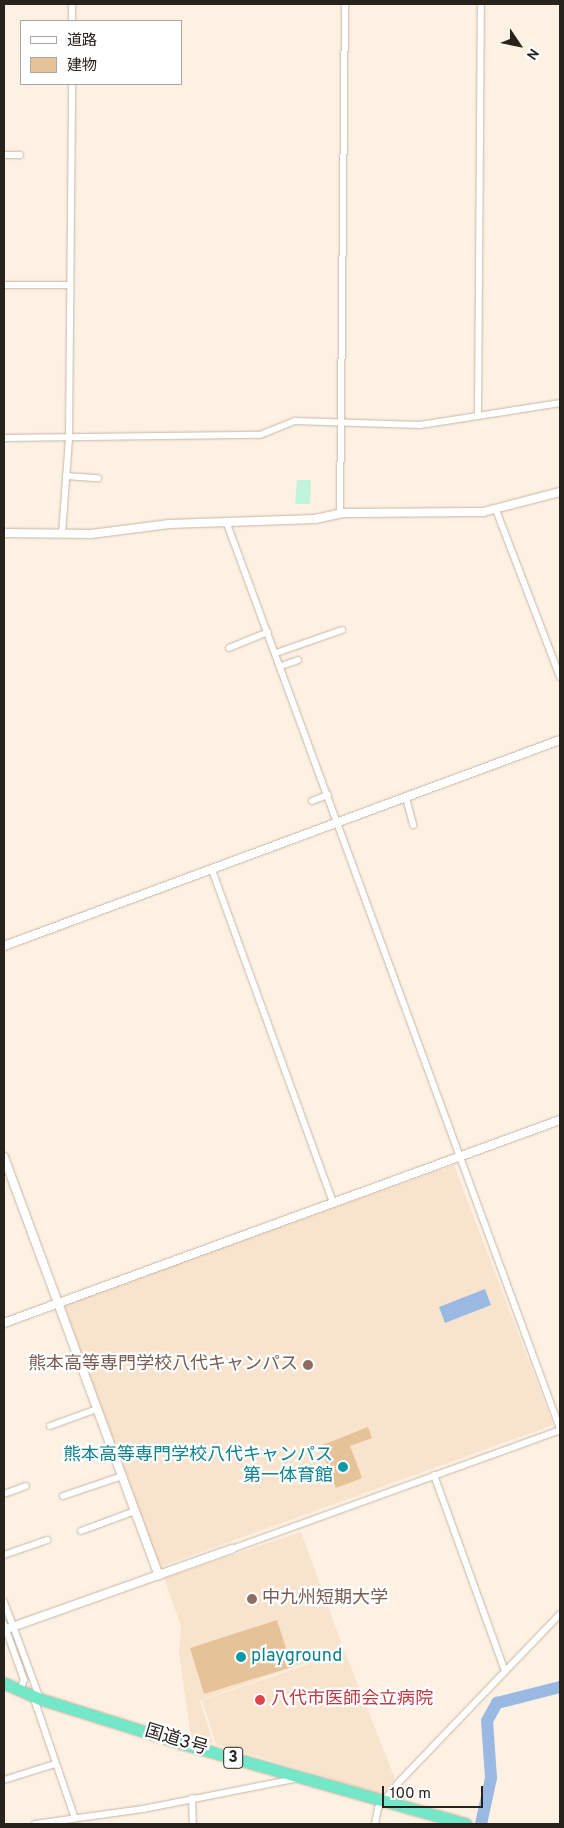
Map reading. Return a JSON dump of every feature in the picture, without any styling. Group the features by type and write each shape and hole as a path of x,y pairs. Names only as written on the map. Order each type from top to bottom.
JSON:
{"highway":[{"name":"国道3号","path":"4,1683 21,1685 36,1697 303,1778 466,1824"}],"street":[{"path":"72,4 72,20"},
{"path":"340,514 345,4"},
{"path":"478,416 481,4"},
{"path":"62,534 69,438 72,85"},
{"path":"4,155 20,156"},
{"path":"4,284 70,285"},
{"path":"4,438 260,435 295,421 420,425 560,403"},
{"path":"66,476 98,478"},
{"path":"4,533 62,534 226,521 315,519 340,514 496,510 560,492"},
{"path":"496,510 560,677"},
{"path":"6,1627 232,1549 560,1429 339,822 226,521"},
{"path":"276,653 342,630"},
{"path":"229,648 268,632"},
{"path":"281,666 298,660"},
{"path":"4,946 560,740"},
{"path":"312,802 328,795"},
{"path":"406,798 413,825"},
{"path":"212,870 334,1202"},
{"path":"4,1322 560,1120"},
{"path":"4,1157 158,1575"},
{"path":"50,1426 97,1409"},
{"path":"434,1475 505,1672"},
{"path":"63,1496 122,1476"},
{"path":"4,1494 26,1486"},
{"path":"81,1531 135,1512"},
{"path":"4,1556 47,1540"},
{"path":"4,1602 6,1627 21,1685"},
{"path":"375,1824 384,1801 560,1614"},
{"path":"6,1627 29,1673 55,1764 74,1816"},
{"path":"21,1685 29,1673"},
{"path":"4,1780 55,1764"},
{"path":"35,1824 74,1816 143,1809 303,1778"},
{"path":"192,1798 193,1824"}],"shaded area":[{"name":"熊本高等専門学校八代キャンパス","path":"454,1165 553,1425 160,1567 135,1511 64,1304"},
{"path":"301,1532 344,1650 200,1700 213,1743 191,1737 179,1654 181,1626 164,1578"},
{"path":"345,1652 395,1779 383,1795 216,1744 202,1700"}],"green space":[{"path":"297,480 311,480 310,504 295,504"}],"water":[{"path":"485,1289 491,1305 445,1323 439,1307"}],"building":[{"name":"熊本高等専門学校八代キャンパス 第一体育館","path":"368,1427 372,1438 350,1446 362,1478 336,1488 320,1446"},
{"name":"playground","path":"277,1620 292,1667 204,1694 190,1648"}],"waterway":[{"path":"481,1824 491,1778 487,1721 497,1703 560,1687"}],"place":[{"name":"熊本高等専門学校八代キャンパス","path":"308,1365"},
{"name":"熊本高等専門学校八代キャンパス 第一体育館","path":"343,1467"},
{"name":"中九州短期大学","path":"252,1599"},
{"name":"playground","path":"241,1657"},
{"name":"八代市医師会立病院","path":"260,1700"}]}
